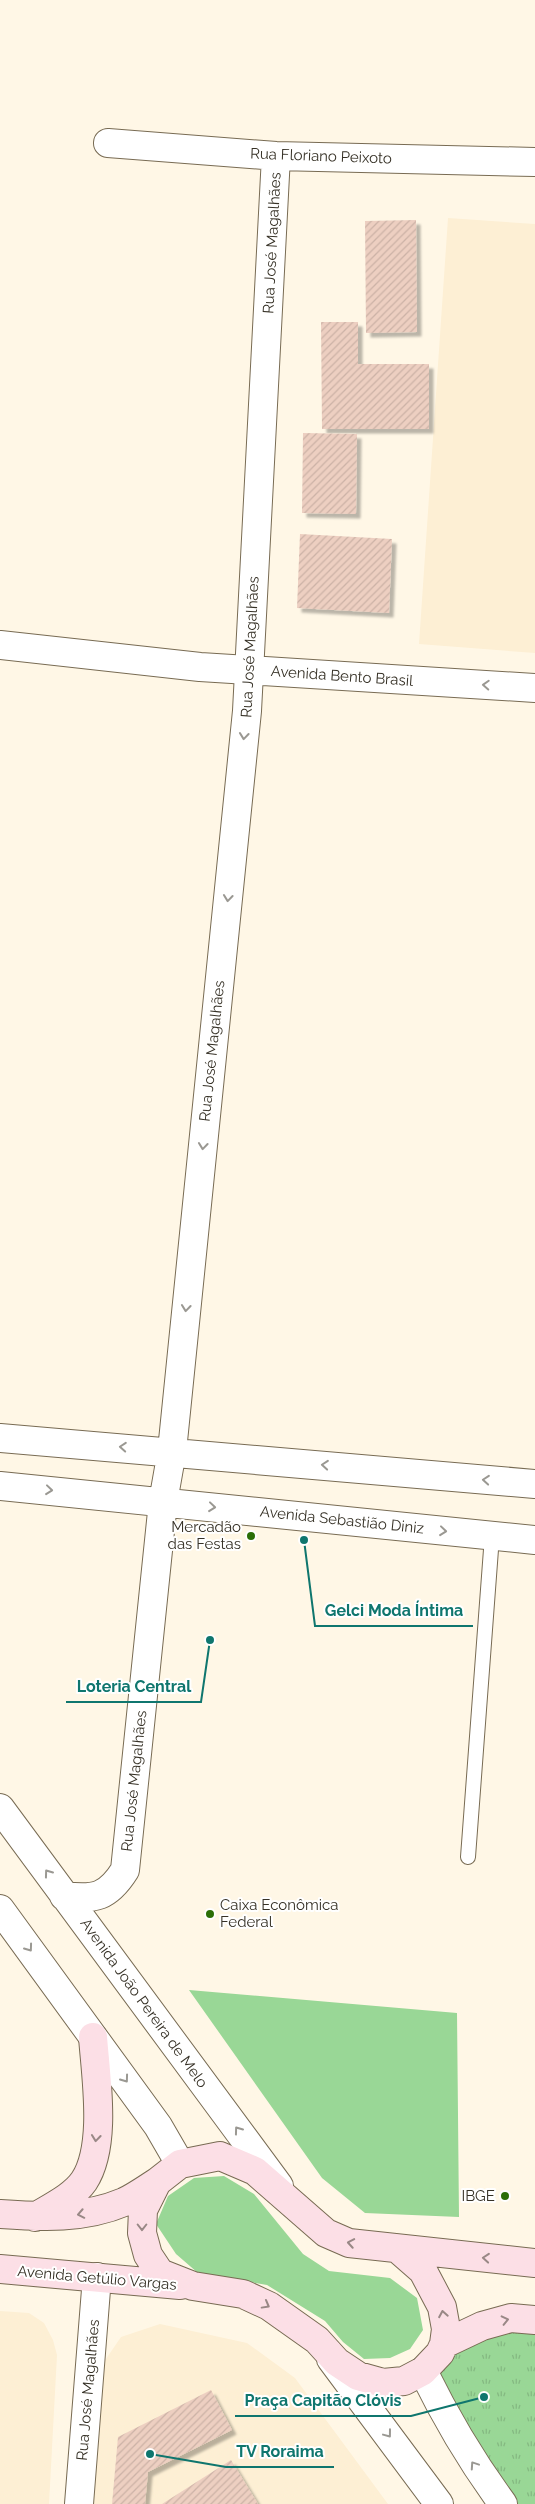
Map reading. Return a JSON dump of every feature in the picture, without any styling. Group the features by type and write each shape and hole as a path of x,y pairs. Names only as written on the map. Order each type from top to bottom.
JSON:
{"main road":[{"path":"35,2217 67,2198 84,2182 93,2164 98,2118 93,2037"},
{"path":"0,2214 35,2217 80,2216 124,2202 157,2182 180,2164 220,2156 255,2170 326,2233 337,2240 399,2250 535,2263"},
{"path":"157,2182 143,2210 142,2233 148,2255 160,2274 193,2286 244,2294 269,2306 317,2340 337,2362 358,2376 383,2382 404,2381 423,2371 440,2354 444,2344 446,2329 442,2307 423,2271 399,2250"},
{"name":"Avenida Getúlio Vargas","path":"0,2269 193,2286"},
{"path":"444,2344 482,2326 511,2318 535,2320"}],"street":[{"name":"Rua Floriano Peixoto","path":"108,143 276,156 535,162"},
{"name":"Rua José Magalhães","path":"64,1896 95,1897 108,1892 125,1870 163,1502 172,1451 247,711 276,156"},
{"name":"Avenida Bento Brasil","path":"0,645 200,668 535,688"},
{"path":"0,1438 172,1451 535,1484"},
{"name":"Avenida Sebastião Diniz","path":"0,1486 535,1540"},
{"name":"Avenida João Pereira de Melo","path":"0,1808 287,2198"},
{"path":"0,1909 158,2126 180,2164"},
{"name":"Rua José Magalhães","path":"79,2504 97,2277"},
{"path":"317,2340 439,2504"},
{"path":"423,2371 442,2411 472,2462 503,2504"}],"lane":[{"path":"468,1857 492,1536"}],"shaded area":[{"path":"448,218 535,224 535,653 419,644"},
{"path":"0,2311 29,2313 44,2323 53,2340 57,2355 49,2504 0,2504"},
{"path":"160,2324 247,2343 295,2378 388,2504 89,2504 97,2372 121,2337"}],"green space":[{"path":"189,1990 457,2013 459,2217 365,2213 322,2178"},
{"path":"224,2176 254,2194 303,2254 329,2271 390,2278 417,2298 423,2330 410,2349 390,2358 364,2359 343,2342 325,2321 267,2285 198,2273 176,2254 156,2224 168,2196 194,2178"},
{"path":"535,2323 535,2504 502,2504 463,2456 436,2362 445,2346"}],"building":[{"path":"416,220 417,332 366,333 365,221"},
{"path":"321,322 358,322 358,364 429,364 429,429 322,429"},
{"path":"303,433 357,434 356,514 302,513"},
{"path":"300,534 392,539 389,613 297,608"},
{"path":"211,2390 232,2430 148,2472 145,2504 112,2504 118,2437"},
{"path":"231,2460 258,2504 162,2504"}],"place":[{"name":"Mercadão das Festas","path":"251,1536"},
{"name":"Gelci Moda Íntima","path":"304,1540"},
{"name":"Loteria Central","path":"210,1640"},
{"name":"Caixa Econômica Federal","path":"210,1914"},
{"name":"IBGE","path":"505,2196"},
{"name":"Praça Capitão Clóvis","path":"484,2397"},
{"name":"TV Roraima","path":"150,2454"}]}
